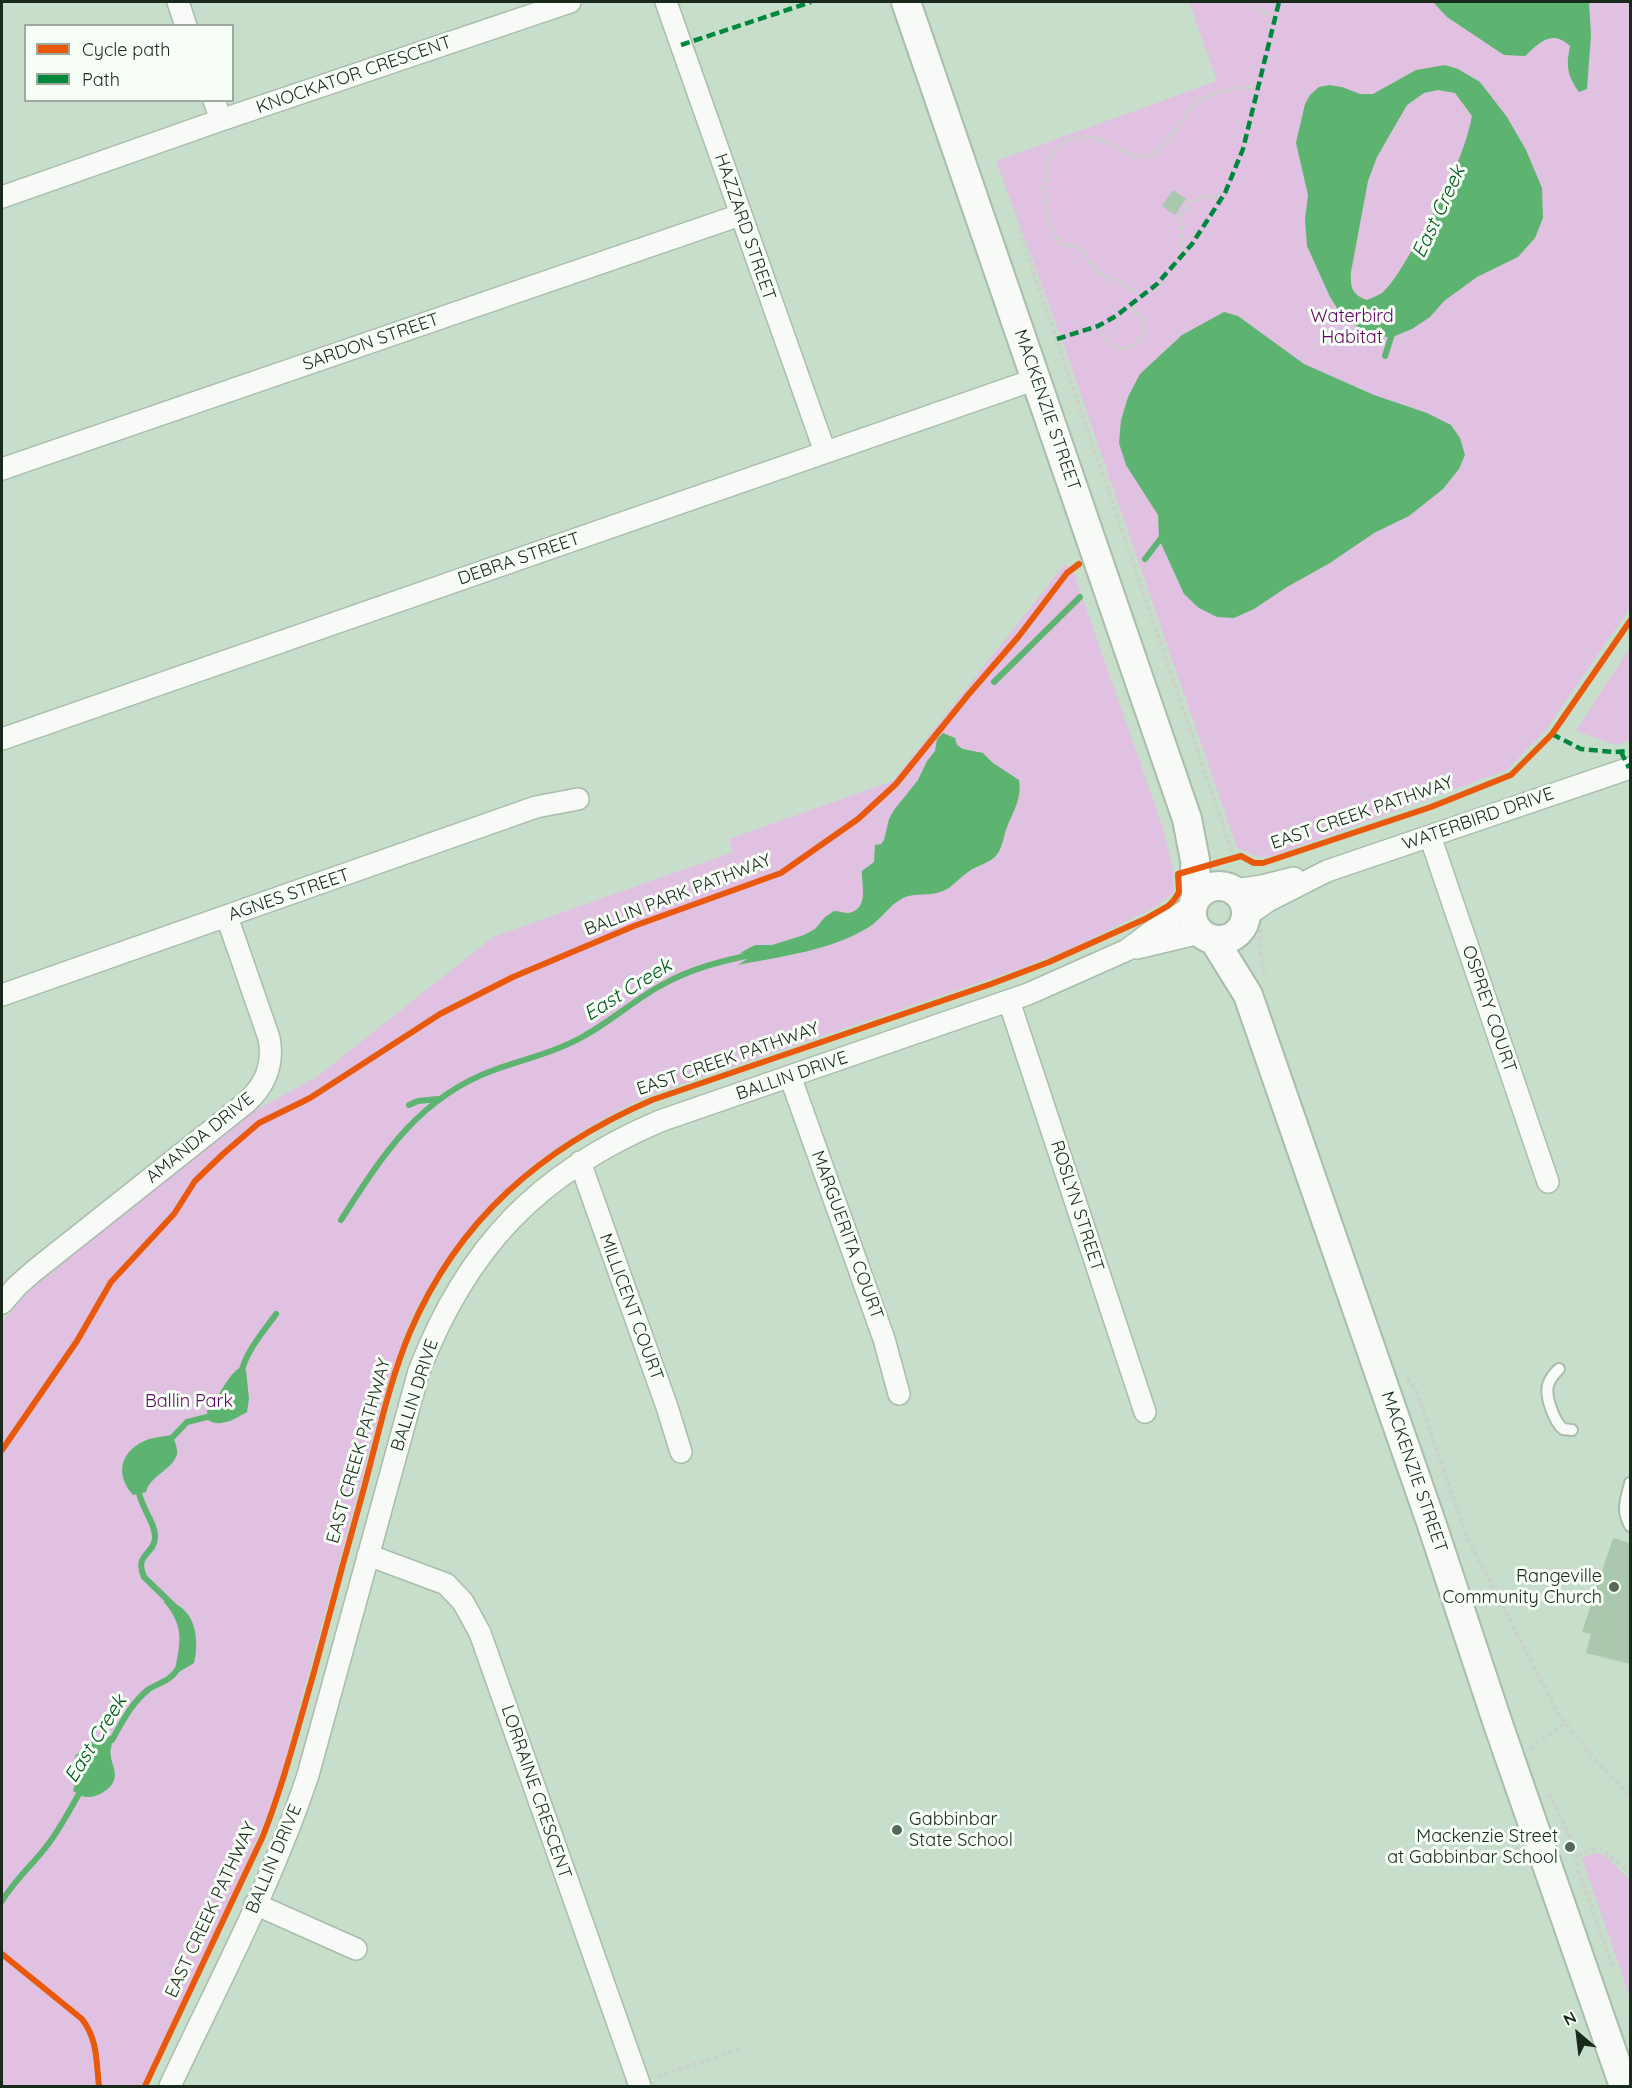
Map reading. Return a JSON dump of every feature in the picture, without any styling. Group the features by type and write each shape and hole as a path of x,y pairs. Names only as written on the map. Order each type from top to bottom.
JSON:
{"main road":[{"name":"MACKENZIE STREET","path":"906,2 1187,819 1195,860 1194,902"},
{"name":"MACKENZIE STREET","path":"1187,819 1229,870"},
{"path":"1229,870 1244,902 1243,923 1228,938 1207,936 1193,920 1194,902 1229,870"},
{"name":"MACKENZIE STREET","path":"1243,923 1248,995 1624,2086"},
{"name":"MACKENZIE STREET","path":"1207,936 1248,995"}],"street":[{"path":"178,2 185,24"},
{"name":"KNOCKATOR CRESCENT","path":"2,197 217,110 570,2"},
{"name":"HAZZARD STREET","path":"666,2 825,452"},
{"name":"SARDON STREET","path":"2,469 740,215"},
{"name":"DEBRA STREET","path":"2,739 1036,379"},
{"name":"WATERBIRD DRIVE","path":"1243,923 1268,901 1327,872 1630,770"},
{"name":"AGNES STREET","path":"2,994 536,807 578,800"},
{"name":"OSPREY COURT","path":"1430,836 1548,1182"},
{"name":"WATERBIRD DRIVE","path":"1229,870 1262,886 1327,872"},
{"name":"BALLIN DRIVE","path":"170,2086 283,1844 308,1775 419,1371 459,1285 497,1234 542,1190 579,1162 628,1134 1009,1001 1057,982 1127,950 1194,902"},
{"name":"AMANDA DRIVE","path":"2,1303 16,1286 247,1102 261,1087 270,1068 269,1038 227,917"},
{"name":"BALLIN DRIVE","path":"1127,950 1207,936"},
{"name":"ROSLYN STREET","path":"1009,1001 1145,1412"},
{"name":"MARGUERITA COURT","path":"790,1076 880,1328 899,1395"},
{"name":"MILLICENT COURT","path":"579,1162 681,1452"},
{"name":"LORRAINE CRESCENT","path":"368,1555 446,1584 463,1602 480,1633 640,2085"},
{"path":"255,1904 356,1949"}],"lane":[{"path":"1559,1369 1551,1377 1548,1386 1549,1399 1558,1424 1563,1429 1572,1430"},
{"path":"1630,1483 1624,1508 1630,1526"}],"path":[{"path":"1252,2 1259,10 1275,18"},
{"path":"1141,296 1097,271 1081,247 1060,244 1054,236 1044,191 1045,174 1055,152 1071,139 1090,137 1138,158 1147,156 1159,151 1195,104 1214,94 1259,86"},
{"path":"1184,254 1180,216 1191,201 1225,193"},
{"path":"1019,230 1229,870"},
{"path":"1098,326 1107,341 1116,346 1125,349 1135,346 1147,331 1145,324 1131,304"},
{"path":"1404,1370 1416,1390 1467,1538 1559,1715 1591,1755 1630,1796"},
{"path":"1534,1759 1529,1749 1565,1722"},
{"path":"1547,1788 1571,1836 1578,1856 1580,1873 1614,1969"},
{"path":"1578,1856 1600,1848 1630,1873"},
{"path":"640,2085 742,2048"}],"green space":[{"name":"Waterbird Habitat","path":"1189,2 1630,2 1630,608 1546,730 1507,770 1273,856 1259,857 1237,848 1061,337 996,161 1217,81"},
{"name":"Ballin Park","path":"1064,565 1072,568 1162,825 1173,869 1174,893 1152,909 1070,949 1019,969 650,1095 565,1142 516,1181 493,1203 438,1272 420,1301 406,1332 384,1398 272,1803 246,1865 142,2086 2,2086 2,1323 25,1295 42,1280 254,1111 317,1077 493,937 733,852 729,839 893,781"},
{"path":"1630,647 1630,740 1616,745 1576,731"},
{"path":"1596,1853 1604,1855 1630,1880 1630,1998 1582,1858"}],"water":[{"path":"1433,2 1589,2 1591,35 1587,89 1579,92 1572,80 1568,65 1570,46 1564,41 1557,38 1546,39 1525,56 1504,55 1447,17"},
{"path":"1445,65 1458,69 1480,82 1507,117 1526,150 1542,188 1543,218 1535,238 1518,257 1477,277 1444,301 1430,317 1412,329 1390,338 1362,329 1344,319 1330,297 1307,246 1305,219 1308,195 1296,143 1305,104 1310,95 1319,87 1329,85 1360,94 1373,94 1416,70","holes":["1438,90 1455,93 1472,116 1455,169 1420,237 1391,283 1378,295 1367,300 1362,298 1353,290 1351,272 1368,181 1377,157 1407,105 1424,93"]},
{"path":"1224,312 1238,316 1304,364 1374,395 1427,413 1451,425 1460,438 1465,455 1459,469 1443,489 1409,516 1374,533 1330,563 1254,609 1234,618 1217,617 1199,608 1184,594 1159,539 1158,515 1126,465 1119,443 1121,420 1128,397 1140,374 1182,335"},
{"path":"943,733 955,738 957,745 963,749 983,753 993,763 1019,780 1017,804 998,853 943,891 903,898 869,927 838,942 805,952 738,965 753,955 740,953 755,945 772,945 804,935 815,929 825,917 834,911 848,913 859,907 863,895 862,871 874,862 875,845 881,844 884,840 889,819 918,780 927,761 935,751 937,739"},
{"path":"242,1367 246,1370 249,1399 247,1412 223,1423 208,1420 207,1411 232,1374"},
{"path":"173,1435 177,1452 175,1460 152,1481 146,1492 133,1495 123,1478 123,1462 127,1455 140,1443 149,1439"},
{"path":"163,1601 175,1604 184,1610 195,1631 194,1663 174,1675 179,1645 178,1628"},
{"path":"116,1733 111,1751 115,1774 110,1787 103,1793 90,1797 73,1791 75,1784 71,1769 76,1755 89,1742 101,1741"}],"building":[{"path":"1173,190 1186,199 1175,215 1162,206"},
{"name":"Rangeville Community Church","path":"1613,1538 1630,1543 1630,1664 1586,1653 1591,1634 1582,1632"}],"waterway":[{"name":"East Creek","path":"1385,356 1393,331"},
{"name":"East Creek","path":"1145,559 1165,533"},
{"name":"East Creek","path":"994,682 1080,597"},
{"name":"East Creek","path":"341,1220 372,1173 405,1131 423,1112 444,1096 494,1070 573,1042 650,992 684,974 760,953"},
{"path":"409,1105 418,1101 438,1099"},
{"name":"East Creek","path":"241,1374 251,1350 276,1314"},
{"name":"East Creek","path":"169,1441 187,1422 215,1415"},
{"name":"East Creek","path":"138,1487 141,1501 155,1532 154,1544 141,1564 144,1577 176,1608"},
{"name":"East Creek","path":"112,1740 137,1700 177,1670"},
{"name":"East Creek","path":"2,1901 51,1840 83,1787"}],"marked path":[{"path":"681,45 811,2"},
{"path":"1057,339 1098,326 1116,316 1157,284 1192,244 1225,193 1243,149 1279,2"},
{"path":"1552,734 1581,749 1630,751"},
{"path":"1621,752 1629,768"}],"cycle path":[{"name":"BALLIN PARK PATHWAY","path":"2,1450 77,1341 111,1282 174,1214 195,1181 259,1123 310,1098 440,1014 513,977 634,926 781,873 858,819 896,784 1019,636 1067,573 1079,564"},
{"name":"EAST CREEK PATHWAY","path":"145,2086 271,1816 314,1672 390,1390 410,1332 452,1255 478,1222 507,1192 539,1165 574,1141 652,1100 991,984 1049,962 1145,919 1174,900 1179,892 1178,874 1241,856 1254,863 1263,863 1431,807 1511,775 1552,734 1630,621"},
{"path":"2,1954 82,2019 94,2043 99,2086"}],"place":[{"name":"Rangeville Community Church","path":"1614,1587"},
{"name":"Gabbinbar State School","path":"897,1830"},
{"name":"Mackenzie Street at Gabbinbar School","path":"1570,1847"}]}
